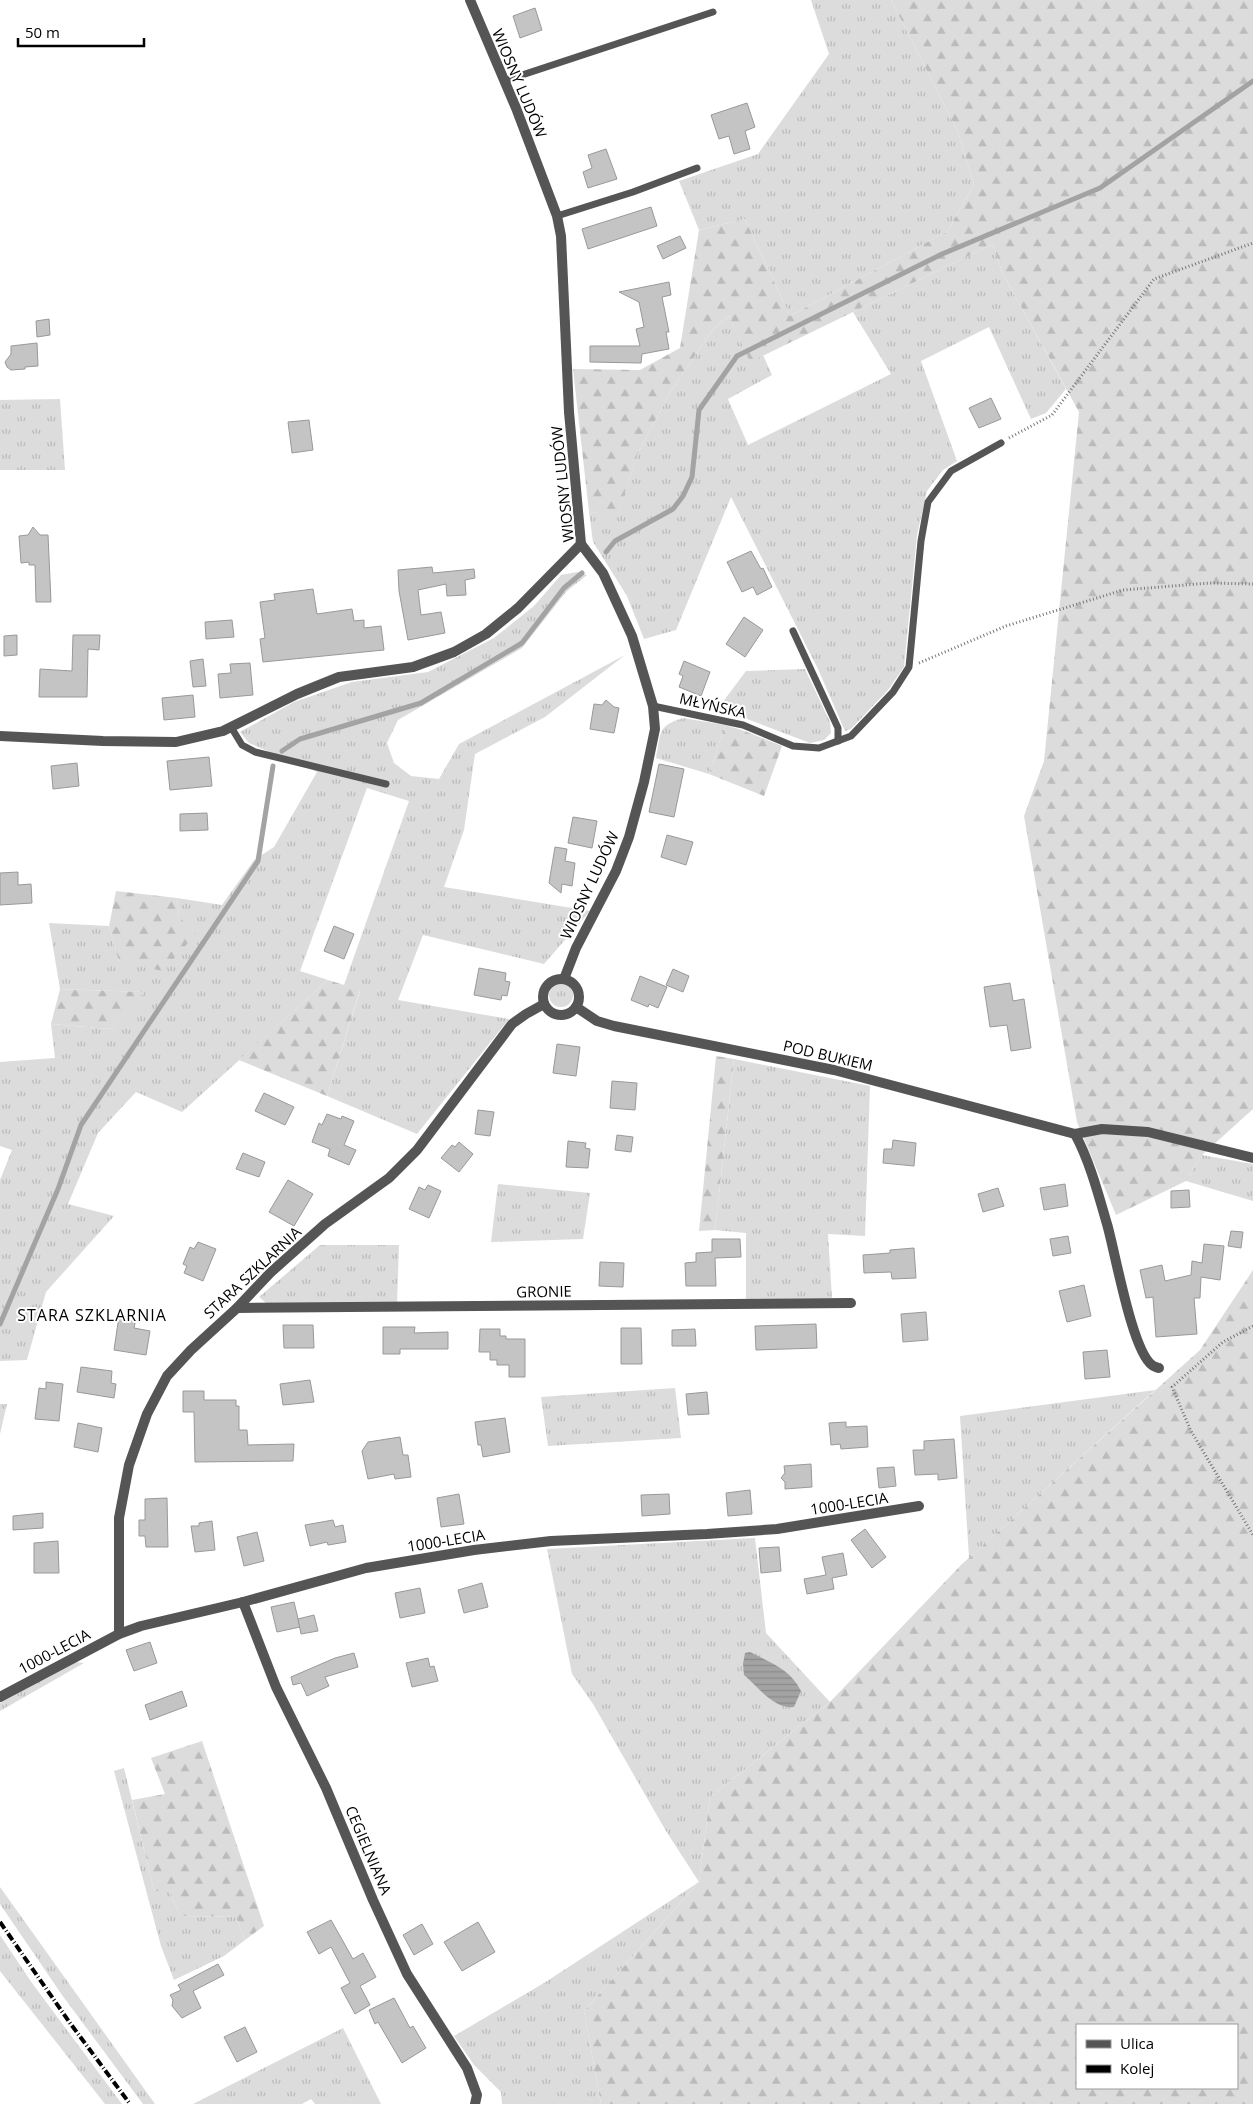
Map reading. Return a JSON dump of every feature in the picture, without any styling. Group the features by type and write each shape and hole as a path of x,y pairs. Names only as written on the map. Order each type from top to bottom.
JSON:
{"street":[{"name":"WIOSNY LUDÓW","path":"470,0 557,216 561,236 569,412 581,544 604,573 632,636 653,706 655,729 644,782 629,837 616,871 576,948 564,979"},
{"path":"0,736 176,742 223,731 297,694 339,677 413,667 454,652 486,634 518,608 581,544"},
{"path":"564,979 570,981 578,990 580,996 576,1007 568,1014 562,1015 552,1012 544,1004 543,993 553,980 564,979"},
{"name":"STARA SZKLARNIA","path":"119,1634 119,1518 129,1465 147,1414 167,1376 270,1273 325,1224 396,1171 417,1150 512,1024 544,1004"},
{"name":"POD BUKIEM","path":"576,1007 597,1021 614,1026 834,1070 1074,1134 1102,1129 1148,1132 1253,1158"},
{"path":"1074,1134 1085,1154 1108,1226 1132,1326 1146,1358 1152,1366 1159,1368"},
{"name":"GRONIE","path":"237,1308 851,1303"},
{"name":"1000-LECIA","path":"0,1697 119,1634 141,1626 243,1602 366,1568 474,1550 577,1539 777,1529 919,1506"},
{"name":"CEGIELNIANA","path":"243,1602 276,1687 326,1788 372,1900 408,1974 468,2068 477,2095 475,2104"}],"lane":[{"path":"504,81 713,12"},
{"path":"557,216 633,192 697,168"},
{"name":"MŁYŃSKA","path":"653,706 743,725 793,746 819,748 851,736 893,692 909,667 921,541 928,502 951,471 1001,443"},
{"path":"793,632 838,728 838,741"},
{"path":"231,727 242,745 255,752 386,784"}],"path":[{"path":"1001,443 1052,415 1154,279 1253,242"},
{"path":"909,667 1006,626 1123,590 1210,583 1253,584"},
{"path":"1253,1326 1223,1342 1172,1387 1191,1431 1253,1535"}],"green space":[{"path":"811,0 891,0 958,132 974,184 948,231 790,316 745,219 699,230 679,181 758,154 829,54"},
{"path":"891,0 1253,0 1253,1109 1202,1155 1186,1181 1116,1215 1077,1122 1024,816 1044,761 1079,412 1002,272 993,244 750,362 729,316 714,328 671,391 639,451 617,515 589,512 573,369 640,370 680,348 699,230 745,219 790,316 948,231 974,184 958,132"},
{"path":"993,244 1002,272 1066,389 1046,413 1031,419 989,327 921,361 957,461 943,470 927,491 917,535 904,667 888,690 851,729 845,731 818,669 731,497 676,630 644,639 627,596 593,542 589,512 617,514 639,451 671,391 714,328 729,316 750,361 763,355 772,375 728,399 748,445 891,374 853,312"},
{"path":"60,399 65,470 0,470 0,400"},
{"path":"577,572 587,575 566,592 522,648 398,720 387,743 394,763 411,776 439,779 459,744 625,655 545,717 475,754 464,830 444,887 590,911 544,964 423,935 398,1000 509,1019 417,1134 327,1096 360,991 344,985 409,801 367,788 300,971 328,980 182,1112 136,1092 98,1133 68,1204 114,1216 46,1292 27,1360 0,1361 0,1180 12,1150 0,1146 0,1062 55,1058 51,1024 111,1029 143,992 60,989 49,923 109,926 119,962 179,917 177,898 222,905 254,860 274,847 317,772 249,743 240,732 294,702 352,682 428,672 494,638 534,606 561,575"},
{"path":"805,669 830,722 831,733 824,740 810,743 742,717 716,711 746,671"},
{"path":"683,718 725,725 709,774 656,758 660,736 664,728"},
{"path":"725,725 782,746 764,796 709,774"},
{"path":"116,891 177,898 179,917 196,934 163,971 119,962 109,926"},
{"path":"328,980 360,990 327,1096 239,1060"},
{"path":"561,983 566,984 572,990 572,1000 566,1006 561,1007 556,1006 550,1000 549,995 550,990 556,984"},
{"path":"60,989 144,992 111,1029 51,1024"},
{"path":"716,1056 734,1059 715,1230 699,1231"},
{"path":"734,1059 870,1086 865,1236 828,1234 832,1298 746,1299 746,1233 715,1230"},
{"path":"1202,1155 1253,1164 1253,1201 1186,1181"},
{"path":"498,1184 590,1193 583,1239 491,1242"},
{"path":"320,1245 399,1245 397,1303 266,1303 259,1297"},
{"path":"1253,1270 1253,2104 601,2104 584,2011 699,1882 710,1797 830,1702 961,1565 1200,1350"},
{"path":"675,1388 681,1438 548,1446 541,1397"},
{"path":"1155,1390 969,1558 960,1416"},
{"path":"0,1404 7,1404 0,1434"},
{"path":"755,1538 766,1633 830,1702 710,1797 699,1882 666,1831 593,1704 572,1674 547,1549"},
{"path":"75,1662 84,1663 0,1711 0,1703"},
{"path":"202,1741 264,1926 245,1940 236,1917 180,1916 170,1891 154,1891 132,1800 165,1794 151,1758"},
{"path":"124,1768 154,1891 170,1891 180,1916 236,1917 245,1940 224,1956 174,1980 161,1946 114,1771"},
{"path":"699,1882 584,2011 601,2104 502,2104 501,2092 474,2065 454,2036 544,1983"},
{"path":"0,1887 155,2104 143,2104 62,1995 0,1904"},
{"path":"0,1935 32,1983 122,2104 105,2104 0,1971"},
{"path":"343,2028 381,2104 315,2104 311,2099 302,2104 193,2104"}],"shaded area":[{"path":"750,1652 779,1667 797,1683 801,1691 794,1707 780,1705 773,1701 744,1675 745,1653"}],"building":[{"path":"535,8 542,30 520,38 513,16"},
{"path":"747,103 755,127 745,131 750,149 734,154 729,136 719,139 711,115"},
{"path":"606,149 617,179 588,188 583,172 592,168 588,155"},
{"path":"651,207 657,226 588,249 582,229"},
{"path":"680,236 686,248 663,259 657,246"},
{"path":"669,282 671,295 662,297 669,332 666,332 669,349 642,354 641,363 590,362 590,346 640,346 636,329 644,327 639,302 619,292"},
{"path":"49,319 50,335 37,337 36,321"},
{"path":"37,343 38,366 11,370 7,367 5,362 11,354 11,346"},
{"path":"991,398 1001,419 979,428 969,408"},
{"path":"309,420 313,450 292,453 288,422"},
{"path":"33,527 40,535 48,535 51,602 36,602 35,565 29,565 29,562 21,563 19,536 28,535"},
{"path":"751,551 761,569 763,568 772,587 757,595 753,587 742,592 727,562"},
{"path":"432,567 433,573 474,569 475,578 465,580 466,595 447,596 446,584 418,590 421,615 441,612 445,633 408,640 399,591 398,570"},
{"path":"313,589 317,614 352,609 354,621 364,620 364,628 381,626 384,650 263,662 260,639 265,638 260,602 275,600 274,594"},
{"path":"744,617 763,630 745,657 726,644"},
{"path":"232,620 234,637 206,639 205,622"},
{"path":"17,635 17,655 4,656 4,636"},
{"path":"73,635 100,635 99,650 88,649 87,697 39,697 40,669 72,671"},
{"path":"203,659 206,686 193,687 190,661"},
{"path":"684,661 710,672 701,696 679,687 683,676 679,674"},
{"path":"250,663 253,695 220,698 218,674 231,673 230,664"},
{"path":"193,695 195,717 164,720 162,698"},
{"path":"606,700 614,707 619,708 614,733 590,729 594,704 602,705"},
{"path":"209,757 212,786 170,790 167,761"},
{"path":"77,763 79,786 53,789 51,766"},
{"path":"659,764 684,769 674,817 649,812"},
{"path":"207,813 208,830 180,831 180,814"},
{"path":"573,817 597,821 592,848 568,843"},
{"path":"667,835 693,842 686,865 661,857"},
{"path":"555,847 567,849 565,861 575,863 572,886 562,884 561,893 549,883"},
{"path":"18,872 18,885 31,884 32,903 0,905 0,873"},
{"path":"334,926 354,934 344,959 324,951"},
{"path":"479,968 506,973 505,981 510,982 507,996 502,995 501,1000 474,995"},
{"path":"673,969 689,976 683,992 666,985"},
{"path":"640,976 667,987 658,1008 649,1004 648,1007 631,1000"},
{"path":"1010,983 1013,1001 1024,999 1031,1048 1011,1051 1007,1025 990,1027 984,987"},
{"path":"557,1044 580,1047 576,1076 553,1073"},
{"path":"612,1081 637,1083 635,1110 610,1108"},
{"path":"264,1093 294,1107 285,1125 255,1111"},
{"path":"478,1110 494,1112 490,1136 475,1134"},
{"path":"327,1114 341,1119 342,1116 354,1121 344,1145 356,1150 349,1165 328,1156 330,1149 312,1142 319,1123 322,1125"},
{"path":"617,1135 633,1137 631,1152 615,1150"},
{"path":"893,1140 916,1143 914,1166 883,1163 884,1149 892,1149"},
{"path":"568,1141 586,1143 585,1148 590,1149 588,1168 566,1167"},
{"path":"459,1142 473,1154 459,1172 441,1158 452,1145 455,1147"},
{"path":"243,1153 265,1162 259,1177 236,1169"},
{"path":"288,1180 313,1194 294,1226 269,1212"},
{"path":"1065,1184 1068,1206 1044,1210 1040,1188"},
{"path":"428,1185 441,1191 429,1218 409,1209 419,1187 425,1190"},
{"path":"998,1188 1004,1206 983,1212 978,1194"},
{"path":"1189,1190 1190,1207 1171,1208 1171,1191"},
{"path":"1231,1231 1243,1232 1241,1248 1228,1246"},
{"path":"1068,1236 1071,1253 1053,1256 1050,1239"},
{"path":"712,1239 740,1239 741,1257 715,1258 716,1286 686,1286 685,1263 696,1262 696,1253 712,1252"},
{"path":"198,1242 216,1249 203,1281 184,1273 187,1266 183,1264 190,1247 194,1249"},
{"path":"1204,1244 1224,1246 1220,1280 1201,1277 1200,1298 1194,1298 1197,1334 1156,1337 1153,1297 1146,1298 1140,1270 1162,1265 1165,1281 1191,1275 1192,1261 1202,1263"},
{"path":"914,1248 916,1278 892,1279 891,1272 864,1273 863,1255 890,1253 890,1250"},
{"path":"600,1262 624,1263 623,1287 599,1286"},
{"path":"1084,1285 1091,1316 1067,1322 1059,1291"},
{"path":"926,1312 928,1340 903,1342 901,1314"},
{"path":"119,1316 136,1319 134,1328 150,1331 146,1355 114,1350"},
{"path":"816,1324 817,1348 756,1350 755,1326"},
{"path":"283,1325 313,1325 314,1348 284,1348"},
{"path":"383,1327 415,1327 414,1333 448,1332 448,1349 400,1349 400,1354 383,1354"},
{"path":"621,1328 641,1328 642,1364 621,1364"},
{"path":"480,1329 500,1329 500,1336 506,1336 506,1339 525,1339 525,1377 509,1377 509,1365 497,1365 497,1360 490,1360 490,1352 479,1352"},
{"path":"695,1329 696,1346 672,1346 672,1330"},
{"path":"1107,1350 1110,1377 1085,1379 1083,1352"},
{"path":"81,1367 112,1371 111,1383 116,1384 114,1398 77,1392"},
{"path":"310,1380 314,1402 283,1405 280,1384"},
{"path":"46,1382 63,1384 59,1421 35,1419 39,1388 46,1389"},
{"path":"183,1391 204,1391 204,1400 236,1400 236,1406 239,1406 239,1430 247,1430 248,1445 294,1444 293,1461 195,1462 194,1412 183,1412"},
{"path":"707,1392 709,1414 688,1415 686,1394"},
{"path":"505,1418 510,1452 483,1457 481,1445 478,1445 475,1422"},
{"path":"846,1422 846,1427 867,1426 868,1447 841,1449 840,1444 831,1445 829,1423"},
{"path":"78,1423 102,1428 98,1452 74,1447"},
{"path":"400,1437 403,1455 408,1455 411,1477 395,1479 394,1474 368,1479 362,1451 368,1442"},
{"path":"954,1439 957,1478 938,1480 938,1474 915,1475 913,1450 924,1450 924,1441"},
{"path":"811,1464 812,1487 785,1489 785,1482 781,1478 785,1473 784,1466"},
{"path":"894,1467 896,1486 879,1488 877,1468"},
{"path":"750,1490 752,1514 728,1516 726,1493"},
{"path":"459,1494 464,1524 441,1527 437,1498"},
{"path":"669,1494 670,1514 642,1516 641,1495"},
{"path":"167,1498 168,1547 146,1547 145,1536 139,1536 139,1520 145,1520 145,1499"},
{"path":"43,1513 43,1528 13,1530 13,1516"},
{"path":"333,1520 335,1527 343,1525 346,1542 328,1545 327,1542 310,1546 305,1525"},
{"path":"212,1521 215,1550 195,1552 191,1526 199,1526 199,1523"},
{"path":"865,1529 886,1557 872,1568 851,1540"},
{"path":"257,1532 264,1561 244,1566 237,1537"},
{"path":"58,1541 59,1573 34,1573 34,1543"},
{"path":"779,1547 781,1571 761,1573 759,1548"},
{"path":"843,1553 847,1575 832,1578 834,1589 807,1594 804,1579 826,1575 822,1557"},
{"path":"482,1583 488,1607 464,1613 458,1590"},
{"path":"420,1588 425,1613 400,1618 395,1593"},
{"path":"294,1602 300,1627 277,1632 271,1607"},
{"path":"314,1615 318,1631 301,1634 298,1619"},
{"path":"150,1642 157,1663 134,1671 126,1650"},
{"path":"354,1653 358,1667 325,1677 329,1686 307,1696 301,1683 293,1685 291,1677 335,1658"},
{"path":"428,1658 430,1667 434,1666 438,1681 412,1687 406,1663"},
{"path":"182,1691 187,1706 150,1720 145,1705"},
{"path":"331,1920 353,1959 363,1953 376,1977 360,1986 370,2005 355,2014 341,1988 350,1983 331,1947 319,1954 307,1932"},
{"path":"478,1922 495,1952 462,1971 444,1942"},
{"path":"422,1924 433,1944 414,1955 403,1935"},
{"path":"218,1964 224,1975 193,1991 201,2008 182,2018 172,2006 173,2000 170,1995 181,1990 178,1985"},
{"path":"394,1998 410,2028 413,2026 426,2048 402,2063 378,2022 375,2024 369,2010"},
{"path":"245,2027 257,2052 237,2062 224,2037"}],"waterway":[{"path":"606,552 615,541 673,509 683,496 692,477 699,410 737,356 942,254 1100,188 1253,81"},
{"path":"282,751 300,739 421,703 522,643 564,588 582,573"},
{"path":"0,1324 58,1189 81,1125 258,861 273,766"}],"railway":[{"path":"0,1922 70,2023 130,2104"}],"district":[{"name":"STARA SZKLARNIA","path":"92,1315"}]}
